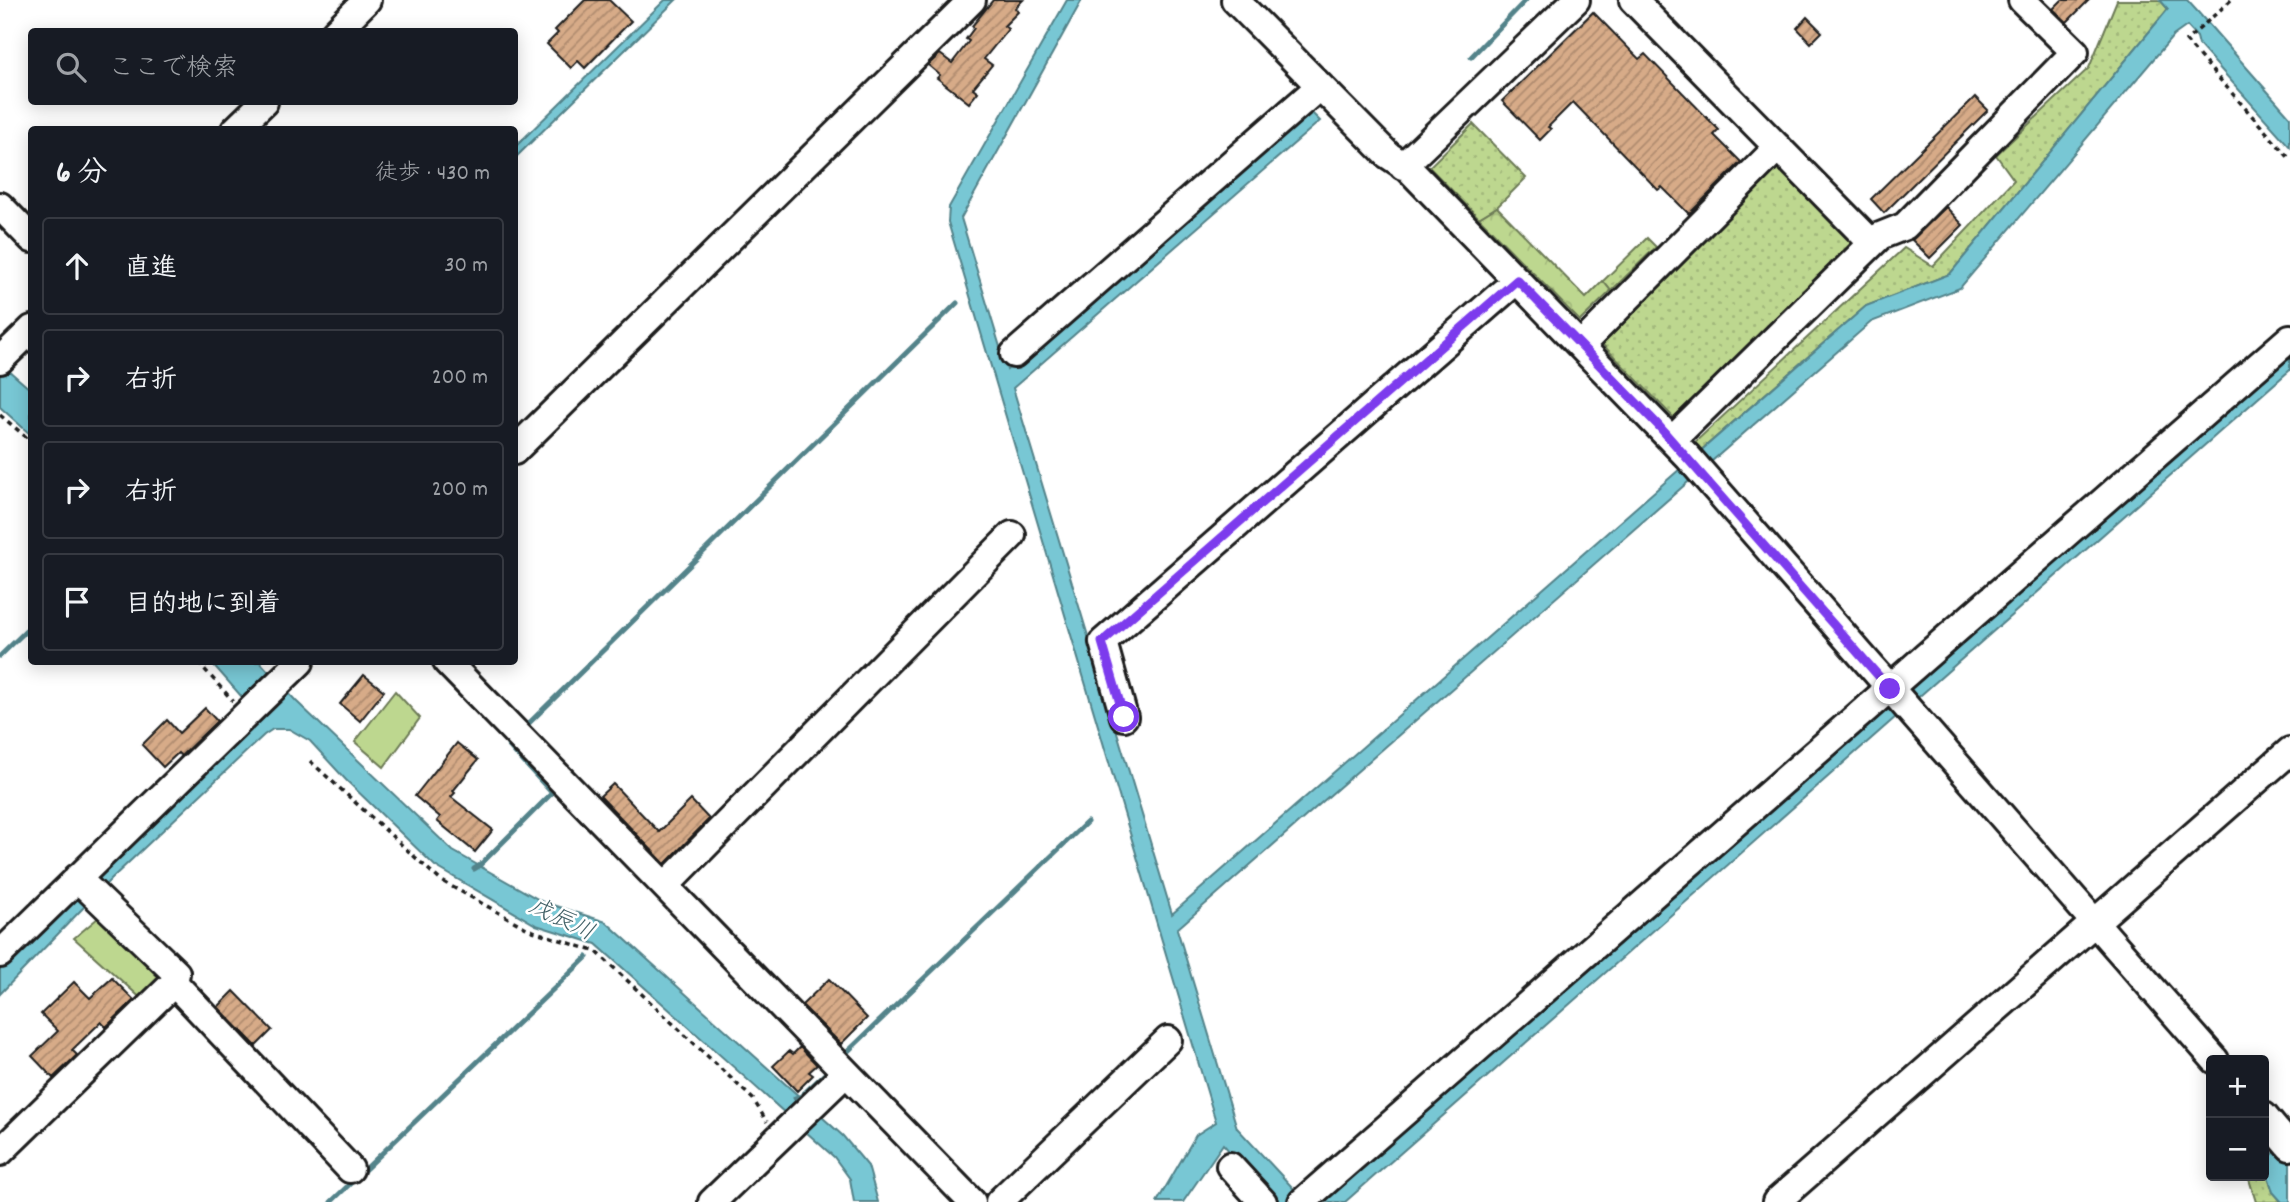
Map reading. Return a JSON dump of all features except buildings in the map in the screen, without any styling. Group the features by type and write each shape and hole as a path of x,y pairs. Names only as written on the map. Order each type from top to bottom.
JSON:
{"street":[{"path":"339,28 367,0"},
{"path":"518,447 972,0"},
{"path":"1236,0 1388,155 1406,167 1688,457 2211,1055"},
{"path":"1406,167 1576,0"},
{"path":"1633,0 1872,243"},
{"path":"1688,457 1872,243 1880,236 1905,226 2075,52 2022,0"},
{"path":"1014,354 1320,86"},
{"path":"239,126 261,105"},
{"path":"1581,345 1778,147"},
{"path":"0,206 28,235"},
{"path":"1124,717 1102,642 1517,280"},
{"path":"4,356 28,333"},
{"path":"1307,1198 2290,338"},
{"path":"664,886 1012,535"},
{"path":"450,665 972,1202"},
{"path":"0,954 293,669"},
{"path":"1776,1202 2290,751"},
{"path":"0,1152 174,983 176,974 77,878"},
{"path":"174,983 350,1168"},
{"path":"999,1202 1168,1040"},
{"path":"712,1202 817,1101 839,1066"},
{"path":"2266,1118 2286,1142"},
{"path":"1230,1166 1263,1202"}],"path":[{"path":"2231,0 2186,41 2290,159"},
{"path":"0,415 28,439"},
{"path":"201,665 246,716"},
{"path":"310,761 440,880 530,930 597,952 753,1099 783,1133"}],"green space":[{"path":"2117,0 2160,0 2168,9 1950,274 1866,306 1699,452 1693,444 1904,248 1933,266 2014,180 1996,155 2089,68"},
{"path":"1473,124 1526,178 1497,207 1479,218 1429,167"},
{"path":"1778,164 1861,249 1675,419 1599,341"},
{"path":"1497,207 1586,298 1603,281 1611,291 1580,321 1479,218"},
{"path":"1647,238 1656,247 1611,291 1603,281"},
{"path":"395,691 420,718 384,767 355,742"},
{"path":"105,912 168,977 144,1001 74,938"},
{"path":"2269,1179 2273,1192 2282,1202 2256,1202 2250,1181"}],"water":[{"path":"665,0 676,0 518,155 518,144"},
{"path":"1067,0 1082,0 961,218 1007,370 1310,111 1320,121 1013,388 1172,914 1866,306 1950,274 2168,9 2160,0 2187,0 2197,11 2290,117 2290,147 2199,45 2197,37 2187,26 2173,36 1960,288 1871,322 1177,929 1237,1128 1306,1202 1275,1202 1223,1144 1183,1202 1157,1202 1196,1135 1216,1122 948,222 949,207"},
{"path":"2290,348 2290,370 1345,1202 1314,1202"},
{"path":"0,363 28,387 28,432 0,407"},
{"name":"戊辰川","path":"214,665 263,665 296,701 453,851 543,902 606,922 843,1136 868,1166 878,1202 854,1202 850,1179 834,1157 596,944 536,925 435,866 346,780 310,741 289,729 273,729 264,735 111,879 0,994 0,963 257,714"},
{"path":"2290,1135 2290,1202 2282,1202 2273,1192 2269,1179 2271,1156"}],"waterway":[{"path":"1471,57 1526,0"},
{"path":"522,730 957,303"},
{"path":"0,656 28,629"},
{"path":"474,869 552,793 508,745 513,739"},
{"path":"842,1057 1087,822"},
{"name":"戊辰川","path":"331,1202 587,957"},
{"path":"795,1098 800,1097 832,1067"}],"route":[{"path":"1124,717 1102,642 1517,280 1688,457 1890,689"}]}
